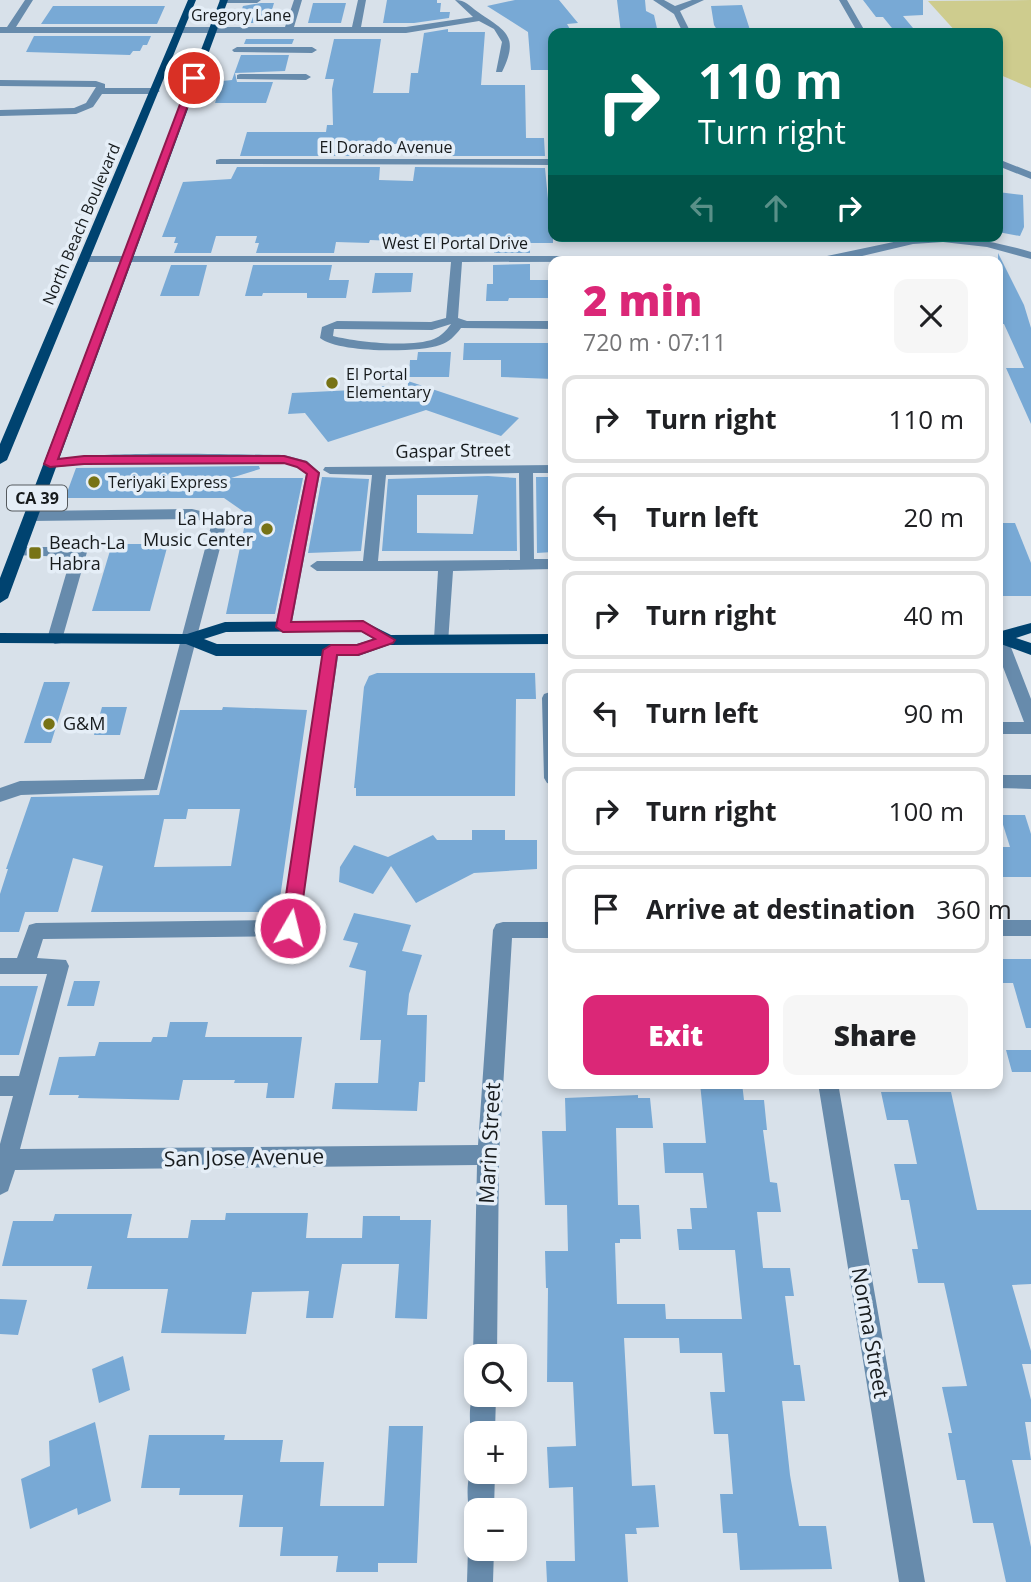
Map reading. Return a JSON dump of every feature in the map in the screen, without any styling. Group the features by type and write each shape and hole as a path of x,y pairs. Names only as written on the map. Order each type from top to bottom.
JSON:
{"main road":[{"name":"North Beach Boulevard","path":"0,460 192,0"},
{"name":"CA 39","path":"0,598 223,0"},
{"path":"0,638 188,639 225,627 363,626 388,640"},
{"path":"1003,636 1031,628"},
{"path":"188,639 216,650 358,650 388,640 548,639"},
{"path":"1003,639 1031,649"}],"street":[{"path":"5,30 29,0"},
{"path":"223,0 257,0"},
{"path":"289,29 298,0"},
{"path":"356,29 362,0"},
{"path":"459,0 468,10 502,32 509,44 499,70"},
{"path":"657,0 676,9 683,18 686,28"},
{"path":"676,9 700,0"},
{"path":"843,0 859,28"},
{"name":"Gregory Lane","path":"5,30 424,29 481,18"},
{"path":"308,68 317,29"},
{"path":"237,50 308,68"},
{"path":"240,77 308,68"},
{"path":"0,83 96,83 102,86 90,105 76,111 0,113"},
{"path":"99,91 155,91"},
{"name":"El Dorado Avenue","path":"220,162 548,162"},
{"path":"1003,164 1031,176"},
{"name":"West El Portal Drive","path":"856,256 908,242"},
{"name":"West El Portal Drive","path":"977,242 1031,256"},
{"name":"West El Portal Drive","path":"84,259 548,259"},
{"path":"457,259 454,319 447,337 431,344 341,343 326,338 328,327 337,325 432,326 454,319 548,326"},
{"path":"50,464 84,460 284,459 302,464 313,473 283,627"},
{"path":"526,469 548,469"},
{"name":"Gaspar Street","path":"370,565 379,471 526,469 527,565"},
{"path":"330,470 379,471"},
{"path":"0,795 20,788 151,785 219,526 208,517 192,514 31,516"},
{"path":"18,552 80,552 55,639"},
{"path":"317,566 548,565"},
{"path":"442,639 446,566"},
{"path":"24,966 36,931 290,928 331,650"},
{"path":"1003,650 1031,720"},
{"path":"1003,728 1031,728"},
{"path":"1003,782 1031,782"},
{"path":"1003,928 1031,928"},
{"name":"Marin Street","path":"485,1344 488,1155 503,930 548,930"},
{"path":"0,966 59,966 27,1086 3,1160 0,1184"},
{"path":"0,1086 27,1086"},
{"name":"Norma Street","path":"829,1089 912,1582"},
{"name":"San Jose Avenue","path":"3,1160 488,1155"},
{"path":"480,1582 481,1561"}],"shaded area":[{"path":"1031,0 1031,88 1003,76 1003,28 952,28 928,1"}],"building":[{"path":"387,0 437,0 437,3 441,3 440,12 450,12 449,18 414,23 383,23"},
{"path":"515,0 559,0 578,23 567,24 569,28 548,28 548,70 531,70 528,32 487,6"},
{"path":"617,0 645,0 646,11 654,15 657,28 620,28"},
{"path":"863,0 923,0 923,15 903,16 913,28 892,28 883,17 876,17"},
{"path":"274,3 268,23 237,23 243,6"},
{"path":"313,3 346,3 341,23 308,23"},
{"path":"742,5 749,28 716,28 711,6"},
{"path":"53,6 165,6 157,24 41,24"},
{"path":"448,29 448,32 485,32 481,85 525,85 526,138 544,138 545,156 416,156 417,144 384,144 382,156 240,156 247,132 326,132 327,125 333,125 334,79 325,79 334,39 381,39 373,93 409,93 411,73 418,73 424,33"},
{"path":"34,36 151,36 147,45 130,55 26,52"},
{"path":"246,39 294,39 292,44 244,44"},
{"path":"241,55 289,55 285,71 235,73 237,82 273,82 266,103 215,103 222,81 232,80"},
{"path":"237,167 380,167 379,180 413,181 415,167 545,168 548,242 553,243 530,243 530,253 494,253 494,243 488,243 488,237 451,237 447,243 370,240 369,243 336,242 334,253 256,253 259,243 255,243 257,236 216,236 211,253 174,253 178,243 174,243 176,237 162,237 183,182 231,179"},
{"path":"1003,193 1023,195 1024,227 1020,236 1003,233"},
{"path":"1003,263 1024,305 1031,328 1031,424 1006,368 1024,368 1004,324"},
{"path":"530,264 530,280 548,280 548,298 486,301 487,284 493,284 493,265"},
{"path":"171,265 207,265 199,296 160,296"},
{"path":"253,265 332,265 329,280 349,280 346,298 307,298 307,293 263,293 262,296 245,296"},
{"path":"375,273 413,273 411,292 372,293"},
{"path":"464,343 548,343 548,379 501,377 501,360 463,360"},
{"path":"418,352 451,352 449,377 409,377 410,360 417,360"},
{"path":"408,381 519,418 501,436 426,410 328,442 305,413 288,414 292,393 354,390 354,386 408,386"},
{"path":"259,466 260,469 231,478 303,478 275,614 226,614 247,514 224,498 65,498 76,468"},
{"path":"488,476 516,478 517,551 382,551 388,479","holes":["417,495 478,495 473,534 417,533"]},
{"path":"322,477 369,479 361,551 308,553"},
{"path":"536,477 548,477 548,552 537,553"},
{"path":"1003,523 1015,523 1031,563 1031,596 1003,596"},
{"path":"112,544 168,544 150,611 92,611"},
{"path":"377,673 535,673 536,699 516,699 515,796 356,796 354,788 364,687 369,676"},
{"path":"44,682 70,682 51,743 24,743"},
{"path":"102,707 127,707 120,735 94,735"},
{"path":"223,707 307,710 278,912 91,912 103,866 73,858 58,912 25,912 19,932 0,932 0,894 31,797 159,795 180,710 222,710","holes":["188,809 240,809 231,866 154,867 164,819 186,819"]},
{"path":"1003,815 1025,815 1031,834 1031,877 1003,877 1003,847 1010,847"},
{"path":"472,830 505,830 505,840 537,840 537,869 474,873 416,903 391,866 373,894 339,882 340,867 354,845 388,857 433,835 437,840 472,840"},
{"path":"354,913 411,925 402,951 422,955 409,994 407,1015 427,1015 425,1082 419,1082 417,1111 332,1109 335,1083 378,1083 381,1040 360,1040 366,971 349,967 358,943 343,940"},
{"path":"1003,959 1031,959 1031,1028 1026,1028 1013,983 1003,983"},
{"path":"74,981 100,981 94,1006 67,1006"},
{"path":"0,986 38,986 19,1055 0,1055"},
{"path":"170,1022 208,1022 205,1037 302,1037 294,1098 266,1098 268,1083 234,1083 235,1080 183,1080 179,1100 49,1095 59,1057 95,1056 99,1042 151,1042 153,1037 167,1037"},
{"path":"1006,1050 1031,1050 1031,1072 1012,1072"},
{"path":"701,1089 743,1089 744,1100 764,1100 767,1130 763,1130 770,1182 777,1183 781,1212 757,1212 763,1268 790,1268 794,1296 785,1296 794,1365 800,1365 805,1401 782,1401 790,1475 799,1526 826,1526 832,1569 740,1570 737,1533 723,1533 720,1494 733,1494 728,1434 714,1434 710,1392 725,1392 722,1353 680,1353 679,1338 624,1338 632,1486 655,1485 659,1527 636,1528 637,1534 625,1534 628,1582 547,1582 546,1561 575,1561 573,1487 549,1488 547,1447 576,1446 573,1382 547,1382 548,1288 545,1251 568,1251 567,1205 545,1205 542,1131 566,1131 565,1098 638,1095 638,1098 650,1098 653,1128 616,1128 618,1205 639,1205 641,1239 620,1239 620,1243 615,1243 617,1304 665,1304 666,1319 742,1319 735,1250 679,1250 677,1229 692,1229 690,1208 707,1208 703,1173 665,1173 663,1143 706,1143"},
{"path":"881,1092 951,1092 977,1210 1031,1210 1031,1284 1012,1285 1031,1351 1031,1364 1022,1364 1031,1400 1031,1422 1025,1422 1031,1460 1012,1460 1031,1547 1031,1582 1006,1582 993,1523 973,1523 965,1480 957,1480 948,1433 952,1433 942,1387 967,1386 944,1283 918,1283 912,1249 918,1249 909,1200 901,1200 894,1164 917,1164 908,1120 887,1120"},
{"path":"226,1213 308,1213 306,1238 362,1238 363,1216 400,1216 400,1220 431,1220 427,1319 395,1318 399,1264 342,1264 333,1318 306,1318 309,1291 252,1292 246,1334 161,1333 168,1289 87,1289 92,1266 2,1266 13,1221 53,1221 55,1214 132,1214 127,1238 188,1238 191,1220 225,1220"},
{"path":"0,1299 27,1300 18,1335 0,1334"},
{"path":"123,1356 130,1390 99,1403 92,1369"},
{"path":"95,1422 111,1501 78,1515 77,1508 30,1529 21,1479 50,1466 49,1441"},
{"path":"389,1426 423,1426 417,1563 378,1563 378,1572 336,1572 338,1556 280,1556 283,1527 239,1527 243,1495 179,1495 180,1488 141,1488 149,1435 225,1435 224,1440 283,1440 280,1462 324,1462 320,1506 384,1506"}],"place":[{"name":"El Portal Elementary","path":"332,383"},
{"name":"Teriyaki Express","path":"94,482"},
{"name":"La Habra Music Center","path":"267,529"},
{"name":"Beach-La Habra","path":"35,553"},
{"name":"G&M","path":"49,724"}],"route":[{"path":"194,78 50,464 84,460 284,459 302,464 313,473 283,627 363,626 388,640 358,650 331,650 290,928"}]}
